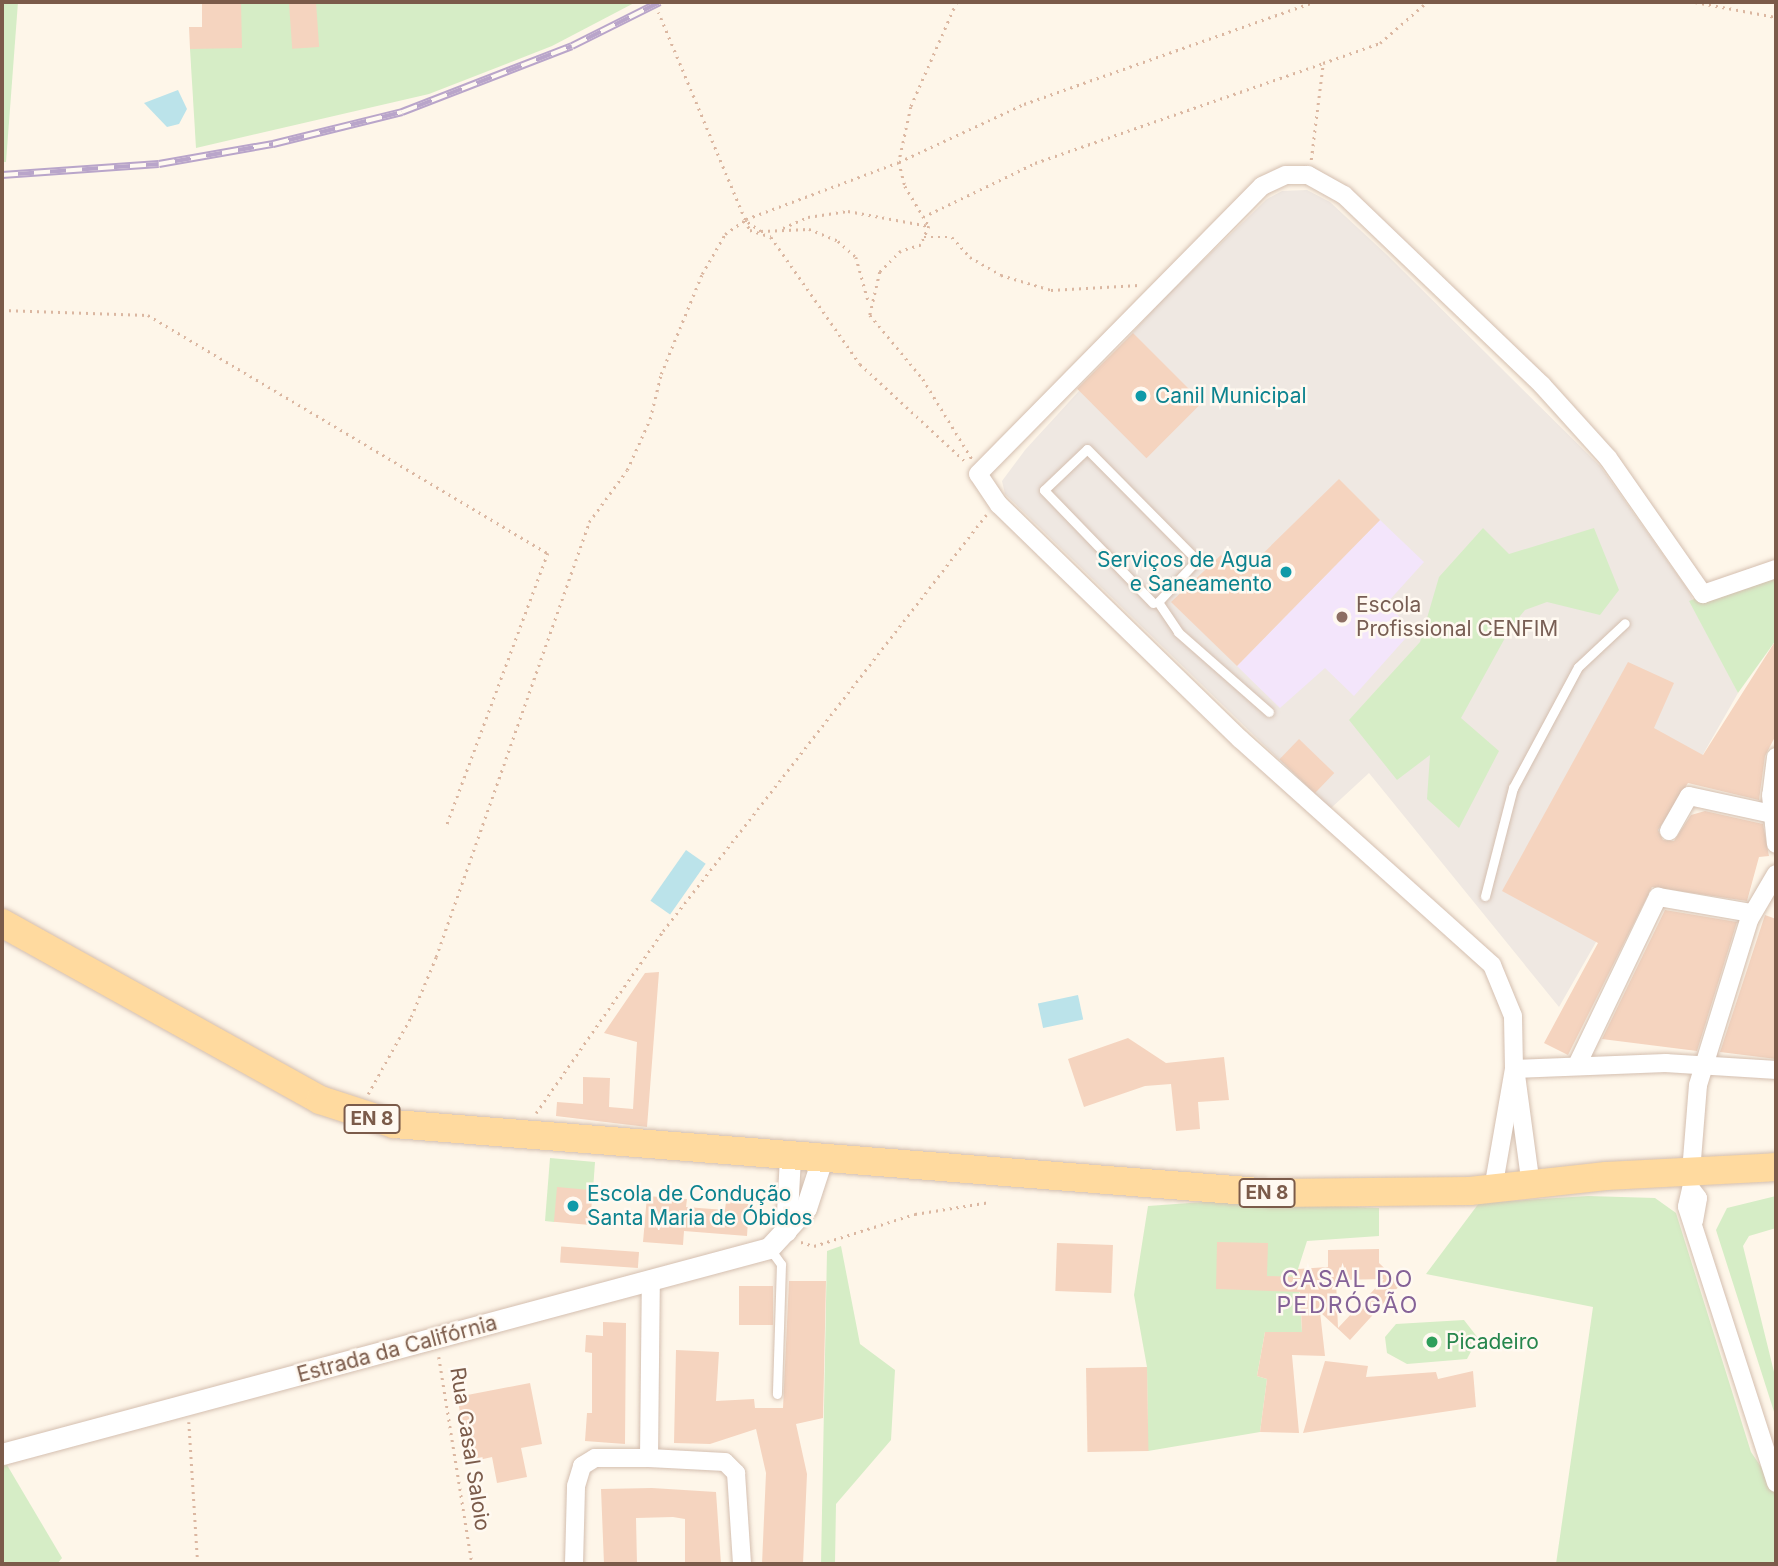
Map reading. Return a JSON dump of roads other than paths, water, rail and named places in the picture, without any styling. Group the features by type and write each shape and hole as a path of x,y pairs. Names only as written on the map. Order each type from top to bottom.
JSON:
{"main road":[{"name":"EN 8","path":"2,923 356,1115 394,1124 1273,1193 1493,1189 1581,1182 1776,1182"},
{"name":"EN 8","path":"1691,1180 1776,1167"}],"street":[{"path":"1531,1186 1514,1069 1513,1016 1492,965 1313,807 997,501 978,474 1262,186 1286,175 1308,175 1344,195 1542,385 1608,458 1703,594 1776,569"},
{"path":"1776,757 1772,814 1776,845"},
{"path":"1669,831 1689,796 1772,814"},
{"path":"1776,874 1752,913 1698,1085 1691,1180 1698,1198 1694,1221 1776,1483"},
{"path":"1577,1065 1658,897 1752,913"},
{"path":"1514,1069 1577,1065 1705,1065 1776,1070"},
{"path":"1493,1189 1514,1069"},
{"path":"779,1238 790,1157"},
{"path":"779,1238 810,1200 821,1159"},
{"name":"Estrada da Califórnia","path":"2,1454 651,1281 779,1238"},
{"path":"649,1458 651,1281"},
{"path":"574,1564 576,1486 582,1466 594,1458 725,1462 736,1472 742,1564"}],"lane":[{"path":"1153,603 1044,491 1087,449 1197,560 1158,602 1178,632 1269,712"},
{"path":"1485,896 1513,788 1578,667 1625,623"},
{"path":"777,1394 781,1264 779,1238"}],"water":[{"path":"178,90 187,109 179,124 167,127 144,103"},
{"path":"686,850 706,864 670,915 650,901"},
{"path":"1078,995 1083,1019 1043,1028 1038,1004"}],"railway":[{"path":"2,175 159,164 273,144 402,112 572,46 660,2"}],"place":[{"name":"Canil Municipal","path":"1141,396"},
{"name":"Serviços de Agua e Saneamento","path":"1286,572"},
{"name":"Escola Profissional CENFIM","path":"1342,617"},
{"name":"Escola de Condução Santa Maria de Óbidos","path":"573,1206"},
{"name":"Picadeiro","path":"1432,1342"}],"district":[{"name":"CASAL DO PEDRÓGÃO","path":"1348,1292"}]}
